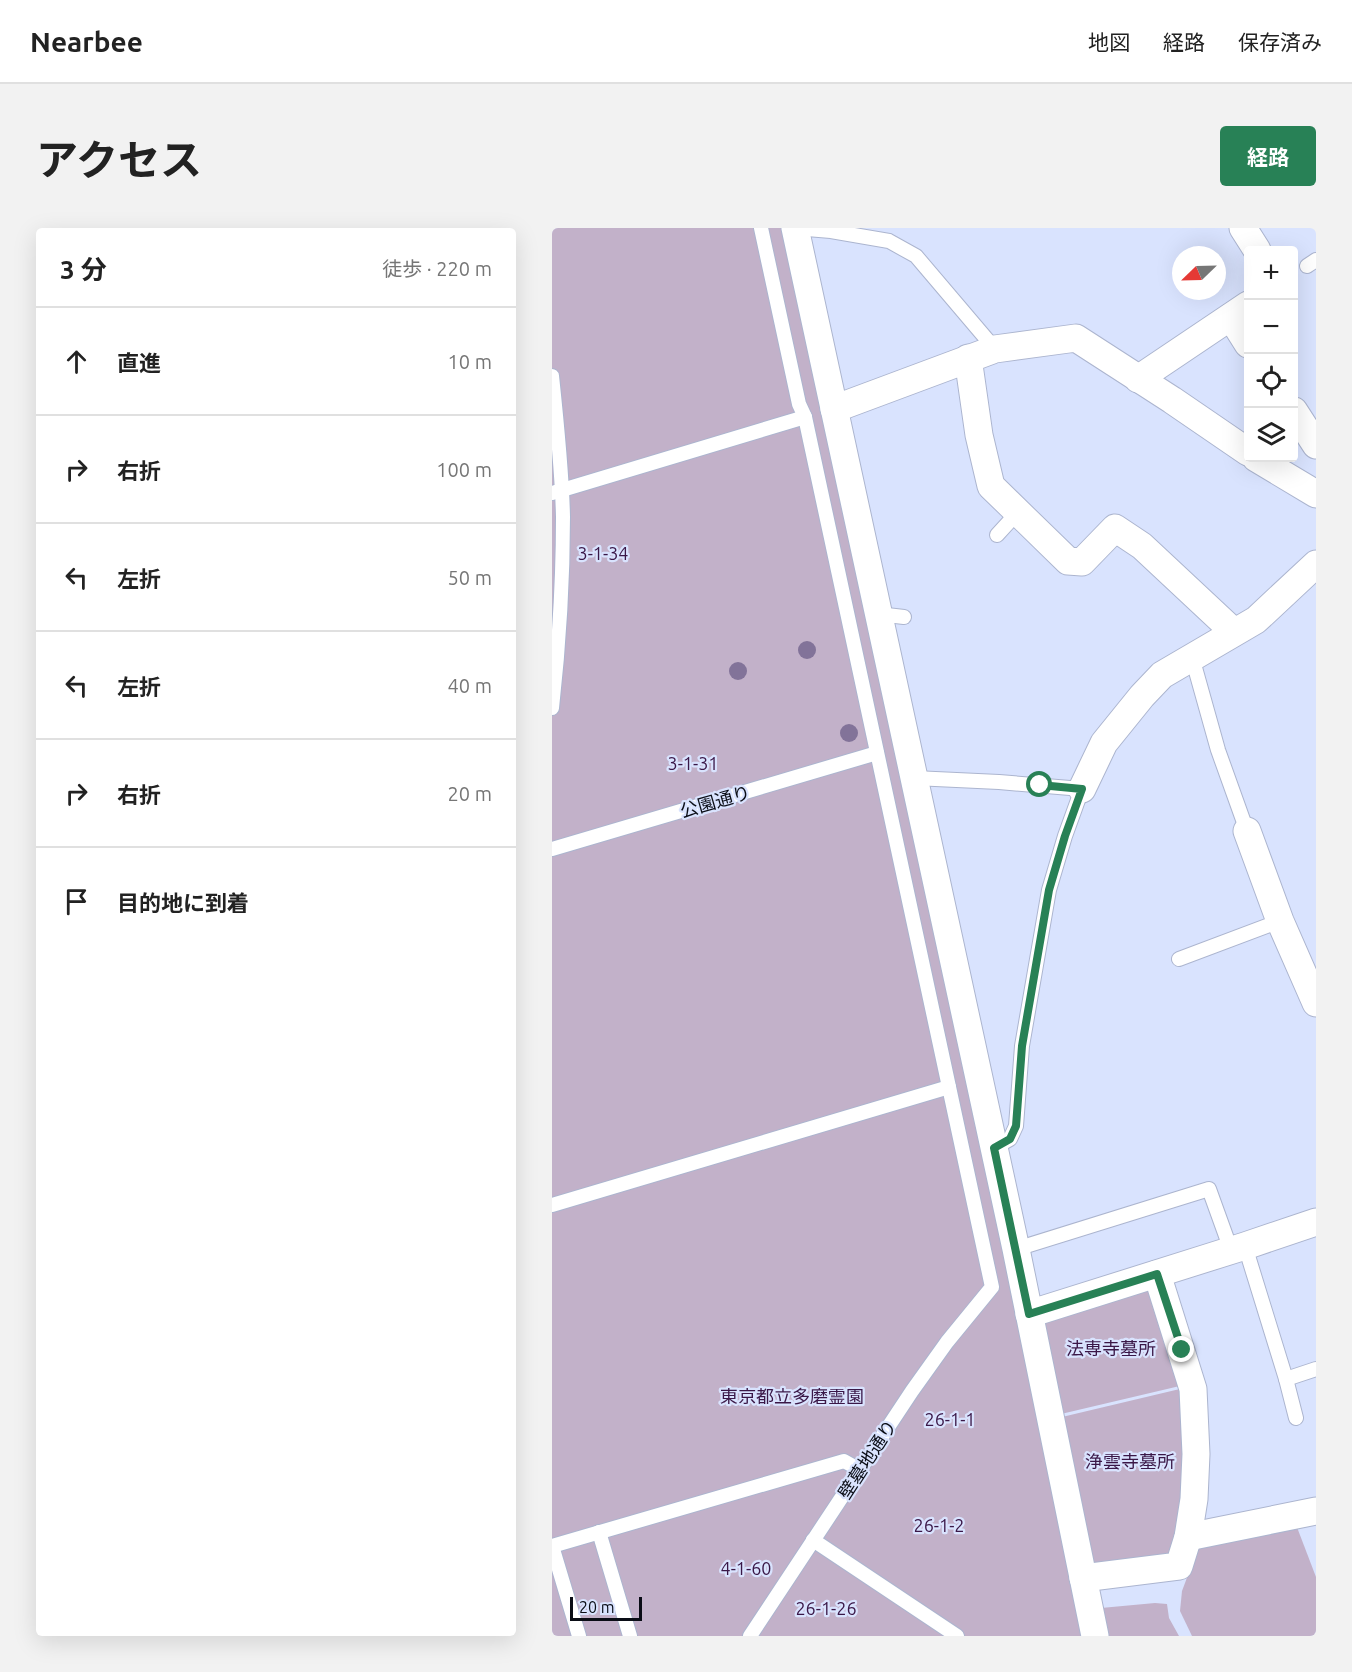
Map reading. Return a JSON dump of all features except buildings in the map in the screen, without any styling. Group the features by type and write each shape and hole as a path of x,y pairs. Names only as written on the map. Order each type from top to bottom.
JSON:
{"street":[{"path":"795,228 834,409 891,615 914,778 1016,1249 1095,1636"},
{"path":"1243,228 1254,246"},
{"path":"1138,379 1239,311 1244,329"},
{"path":"834,409 994,349 1076,338 1244,449"},
{"path":"968,358 979,435 991,486 1068,561 1082,562 1115,528 1142,546 1234,633"},
{"path":"1298,418 1316,445"},
{"path":"1263,462 1316,494"},
{"path":"1082,789 1104,743 1162,675 1256,620 1316,564"},
{"path":"1246,831 1280,921 1316,1003"},
{"path":"1029,1314 1316,1222"},
{"path":"1083,1578 1179,1566 1188,1537 1194,1499 1196,1454 1193,1389 1157,1274"},
{"path":"1188,1537 1316,1511"}],"lane":[{"path":"552,1205 949,1087 805,417 799,404 761,228"},
{"path":"795,228 831,231 889,241 916,256 994,349"},
{"path":"552,376 557,491 563,517 560,612 552,708"},
{"path":"557,491 805,417"},
{"path":"998,535 1018,512"},
{"path":"1192,657 1218,750 1246,831"},
{"name":"公園通り","path":"552,849 877,753"},
{"path":"914,778 1082,789 1049,890 1022,1046 1016,1126 1010,1139 994,1148"},
{"path":"1179,959 1280,921"},
{"name":"壁墓地通り","path":"750,1636 933,1362 992,1287 949,1087"},
{"path":"1016,1249 1209,1189 1238,1248 1286,1379 1296,1418"},
{"path":"1286,1379 1316,1369"},
{"path":"579,1636 552,1546 844,1461 860,1470"},
{"path":"599,1533 630,1636"},
{"path":"813,1540 957,1636"}],"green space":[{"name":"東京都立多磨霊園","path":"552,228 784,228 969,1080 1085,1636 552,1636"},
{"name":"法専寺墓所","path":"1153,1280 1184,1385 1061,1414 1041,1321"},
{"name":"浄雲寺墓所","path":"1184,1388 1189,1456 1177,1558 1092,1566 1062,1417"},
{"path":"1295,1522 1316,1577 1316,1636 1192,1636 1180,1611 1182,1591 1198,1548"},
{"path":"1167,1604 1169,1618 1179,1636 1106,1636 1101,1608"}],"route":[{"path":"1040,785 1082,789 1049,890 1022,1046 1016,1126 1010,1139 994,1148 1029,1314 1157,1274 1182,1350"}],"park label":[{"name":"3-1-34","path":"603,553"},
{"name":"3-1-31","path":"693,763"},
{"name":"26-1-1","path":"950,1419"},
{"name":"26-1-2","path":"939,1525"},
{"name":"4-1-60","path":"746,1568"},
{"name":"26-1-26","path":"826,1608"}]}
